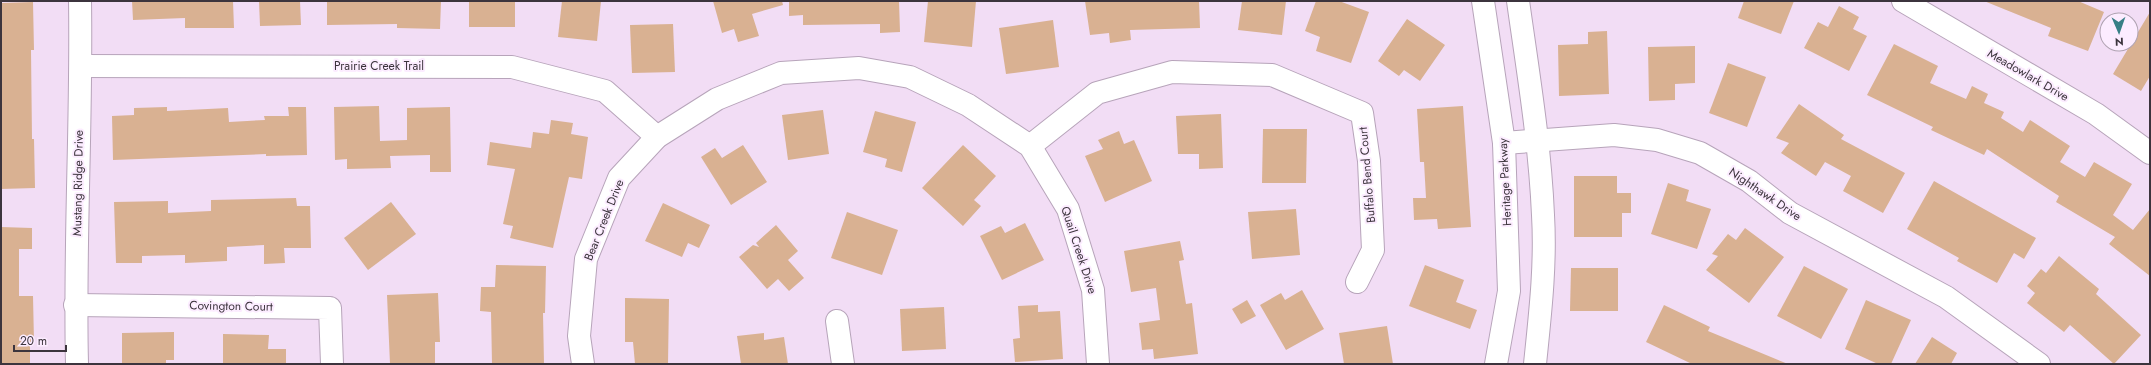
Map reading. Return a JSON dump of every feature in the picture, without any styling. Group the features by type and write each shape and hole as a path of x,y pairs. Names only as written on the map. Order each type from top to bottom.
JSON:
{"street":[{"name":"Mustang Ridge Drive","path":"77,364 75,304 81,66 80,1"},
{"name":"Heritage Parkway","path":"1483,1 1504,143 1509,291 1496,364"},
{"path":"1518,1 1544,216 1542,297 1535,364"},
{"name":"Meadowlark Drive","path":"1903,1 2096,114 2150,153"},
{"name":"Prairie Creek Trail","path":"81,66 512,67 605,91 657,137"},
{"name":"Quail Creek Drive","path":"657,137 717,99 781,73 859,68 910,77 968,105 1030,146 1068,209 1094,290 1098,364"},
{"name":"Buffalo Bend Court","path":"1030,146 1097,93 1172,72 1272,75 1362,113 1369,161 1373,250 1357,282"},
{"name":"Nighthawk Drive","path":"1504,143 1614,135 1657,140 1700,153 1749,181 1790,213 1946,297 2039,364"},
{"name":"Bear Creek Drive","path":"583,364 579,336 586,259 619,178 657,137"},
{"name":"Covington Court","path":"75,304 330,308 332,364"},
{"path":"837,322 843,364"}],"building":[{"path":"132,1 233,1 234,28 185,28 185,18 133,20"},
{"path":"259,1 300,1 301,25 260,26"},
{"path":"327,1 441,1 440,29 397,28 397,24 327,25"},
{"path":"469,1 515,1 515,27 469,27"},
{"path":"562,1 601,1 597,41 558,37"},
{"path":"713,1 782,1 783,5 752,14 759,36 738,42 734,29 722,33"},
{"path":"789,1 899,1 900,32 880,33 880,24 803,25 803,15 789,16"},
{"path":"928,1 976,1 972,47 924,42"},
{"path":"1085,1 1199,1 1200,28 1130,30 1131,40 1110,43 1109,33 1090,35"},
{"path":"1242,1 1286,1 1282,35 1238,30"},
{"path":"1316,1 1339,1 1369,12 1351,63 1316,51 1320,37 1305,31"},
{"path":"1744,1 1794,1 1781,34 1738,18"},
{"path":"1984,1 2078,1 2104,12 2099,12 2099,24 2088,51 2048,36 2051,28"},
{"path":"33,2 34,50 31,50 32,139 34,139 35,188 1,189 1,3"},
{"path":"1839,6 1859,17 1853,29 1867,36 1849,71 1804,48 1818,22 1828,27"},
{"path":"2150,12 2150,76 2141,91 2113,74 2126,52 2139,52 2139,30"},
{"path":"1407,19 1445,45 1420,81 1404,70 1399,76 1378,61"},
{"path":"1053,20 1059,67 1006,74 999,28"},
{"path":"673,24 675,72 632,73 630,25"},
{"path":"1607,31 1609,94 1559,96 1558,45 1588,44 1588,32"},
{"path":"1894,44 1938,66 1930,83 1966,99 1972,86 1988,94 1984,103 2004,112 2001,118 2023,132 2030,120 2070,146 2060,162 2085,177 2094,162 2132,184 2113,215 2133,230 2150,209 2150,276 2109,244 2115,237 2056,202 2059,196 1987,149 1984,155 1931,130 1933,127 1867,95"},
{"path":"1695,46 1695,83 1675,84 1675,100 1649,101 1648,47"},
{"path":"1728,63 1766,77 1747,127 1709,113"},
{"path":"1799,104 1844,135 1841,139 1905,173 1883,213 1843,191 1851,176 1825,162 1816,176 1781,153 1789,143 1776,138"},
{"path":"379,106 380,141 407,140 407,108 450,107 451,172 430,172 430,155 390,156 391,168 347,169 347,159 335,160 334,107"},
{"path":"1463,106 1471,227 1438,229 1437,219 1414,220 1413,198 1426,198 1424,162 1420,162 1417,109"},
{"path":"167,107 167,111 228,108 229,122 265,120 264,116 289,116 288,107 306,107 307,155 266,156 266,154 113,160 112,116 134,115 134,108"},
{"path":"823,110 829,154 788,160 782,115"},
{"path":"875,111 916,122 902,172 885,167 887,159 863,152"},
{"path":"1221,114 1223,168 1199,169 1199,154 1178,154 1176,116"},
{"path":"551,120 573,123 571,134 588,137 582,179 569,177 553,248 510,238 513,226 503,224 515,169 487,165 490,142 531,148 533,132 549,134"},
{"path":"1263,129 1307,129 1306,183 1262,183"},
{"path":"1119,131 1124,144 1134,140 1152,181 1105,202 1085,156 1103,149 1098,140"},
{"path":"743,145 767,182 731,205 701,157 715,148 722,158"},
{"path":"963,145 996,176 974,200 981,206 963,226 922,188"},
{"path":"1574,176 1617,176 1617,193 1631,193 1631,213 1622,213 1622,237 1574,237"},
{"path":"1934,181 2036,238 2024,259 2014,253 1997,283 1957,261 1959,258 1907,229"},
{"path":"1668,183 1689,190 1686,201 1711,209 1697,249 1651,234"},
{"path":"296,198 297,206 310,206 311,248 284,248 285,263 264,264 264,245 227,247 227,261 185,263 185,255 142,256 142,263 116,263 114,202 168,201 168,213 211,211 211,200"},
{"path":"391,202 416,234 368,270 344,238"},
{"path":"663,203 710,225 699,248 688,243 682,257 645,241"},
{"path":"1296,209 1300,255 1252,259 1248,212"},
{"path":"847,212 898,230 882,275 831,258"},
{"path":"1025,223 1044,260 1002,280 980,236 1001,226 1005,233"},
{"path":"776,225 798,251 788,260 804,278 789,291 778,279 767,289 739,257 753,245 759,247 756,243"},
{"path":"1,227 32,228 32,249 19,249 19,296 33,296 34,342 30,342 30,364 1,364"},
{"path":"1745,228 1784,257 1749,303 1706,270 1718,256 1712,254 1728,234 1736,240"},
{"path":"1180,241 1184,260 1179,261 1186,304 1192,303 1198,354 1154,359 1153,349 1142,350 1139,323 1160,320 1156,288 1131,292 1124,251"},
{"path":"2059,256 2099,289 2096,294 2141,335 2114,364 2070,325 2064,332 2027,303 2035,293 2027,286 2041,269 2046,273"},
{"path":"496,265 546,266 545,313 543,313 544,364 492,364 491,312 480,311 481,287 495,287"},
{"path":"1425,265 1464,280 1456,302 1477,310 1470,329 1409,306"},
{"path":"1804,266 1848,289 1821,339 1777,316"},
{"path":"1571,268 1618,268 1618,311 1570,311"},
{"path":"1302,290 1324,329 1286,350 1260,305 1281,293 1285,300"},
{"path":"438,293 440,342 435,342 435,364 390,364 387,295"},
{"path":"625,298 669,299 668,364 635,364 633,342 625,342"},
{"path":"1247,300 1256,316 1241,324 1232,309"},
{"path":"1866,300 1911,320 1891,364 1878,364 1845,349"},
{"path":"1038,305 1038,312 1060,311 1063,359 1015,362 1013,339 1020,338 1018,306"},
{"path":"1664,305 1710,327 1708,331 1788,364 1692,364 1646,342"},
{"path":"944,307 946,349 902,351 900,309"},
{"path":"1387,326 1393,364 1344,364 1339,333"},
{"path":"174,332 174,360 166,360 166,364 122,364 122,333"},
{"path":"764,333 764,340 784,337 788,364 741,364 737,336"},
{"path":"223,334 269,335 268,349 286,349 286,364 223,364"},
{"path":"1932,337 1957,353 1951,364 1915,364"}]}
